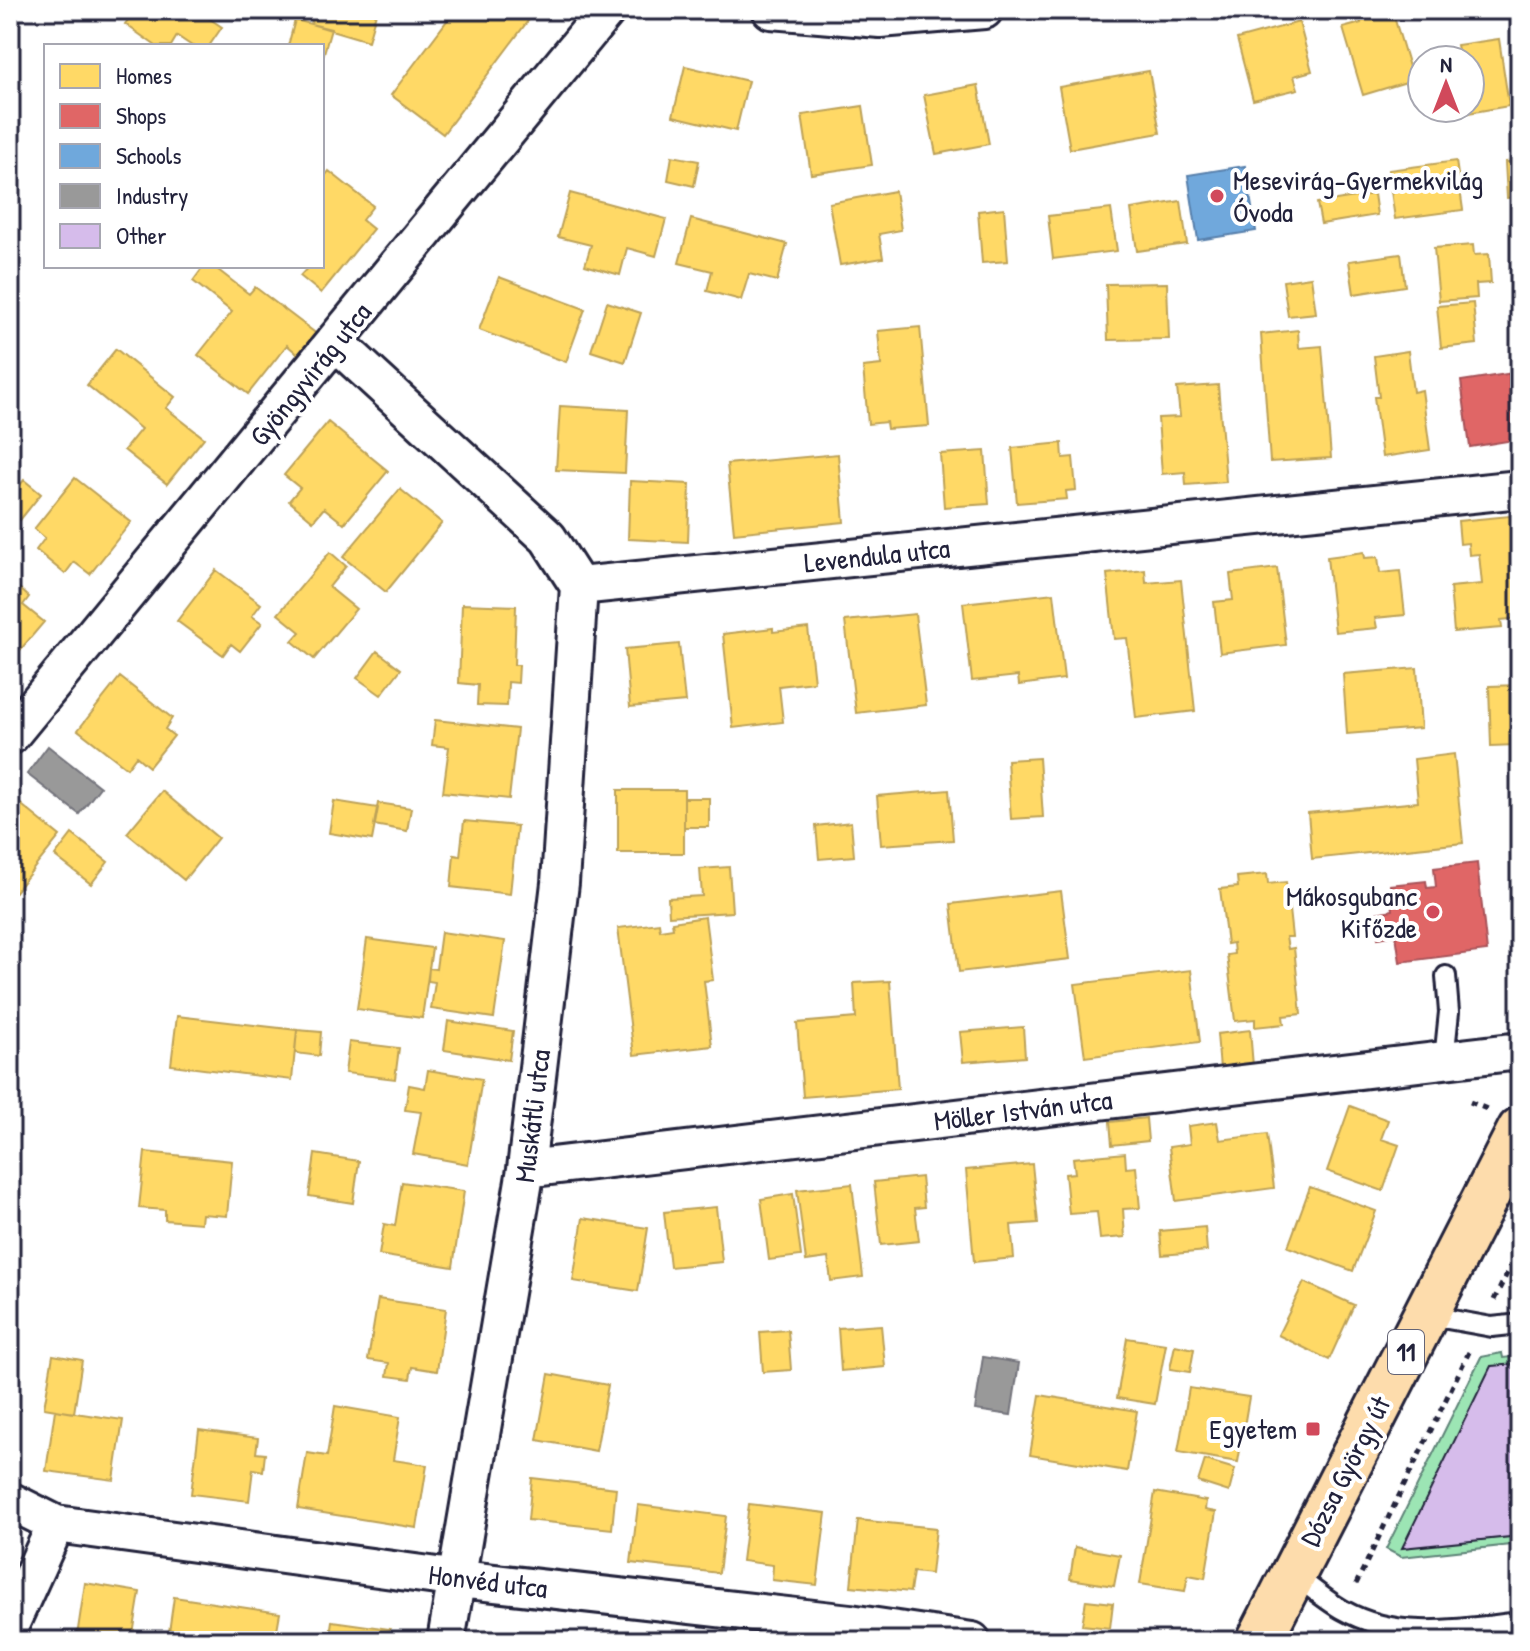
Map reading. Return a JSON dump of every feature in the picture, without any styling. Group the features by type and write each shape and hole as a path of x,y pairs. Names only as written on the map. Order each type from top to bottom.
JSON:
{"main road":[{"name":"Dózsa György út","path":"1259,1641 1520,1130"}],"street":[{"name":"Gyöngyvirág utca","path":"10,736 607,10"},
{"path":"771,10 880,19 984,10"},
{"path":"335,342 548,538 579,586"},
{"name":"Levendula utca","path":"579,586 1520,489"},
{"name":"Muskátli utca","path":"446,1641 459,1579 526,1169 560,883 579,586"},
{"name":"Möller István utca","path":"526,1169 1520,1051"},
{"name":"Honvéd utca","path":"10,1501 56,1524 459,1579 850,1623 972,1641"},
{"path":"10,1625 56,1524"}],"lane":[{"path":"1444,1060 1449,1012 1446,976"},
{"path":"1425,1315 1483,1325 1520,1324"},
{"path":"1292,1573 1343,1611 1384,1626 1433,1632 1520,1622"}],"path":[{"path":"1343,1611 1520,1247"}],"green space":[{"path":"1502,1353 1503,1358 1520,1356 1520,1544 1401,1557 1386,1549 1481,1357"}],"building: Homes":[{"path":"135,10 203,10 201,13 222,27 210,44 189,44 177,36 172,44 153,44 125,24"},
{"path":"315,10 377,10 368,41 311,24"},
{"path":"455,10 517,10 533,14 443,134 391,95"},
{"path":"1357,10 1392,10 1406,57 1406,82 1363,95 1343,28 1361,23"},
{"path":"295,20 331,29 324,53 324,44 289,44"},
{"path":"1299,22 1312,71 1294,76 1298,89 1253,100 1237,39"},
{"path":"1499,39 1509,106 1486,110 1486,44 1464,44"},
{"path":"685,66 748,81 736,131 673,116"},
{"path":"1149,71 1160,133 1070,149 1059,87"},
{"path":"978,85 989,144 936,154 924,95"},
{"path":"863,106 872,165 811,174 802,115"},
{"path":"672,156 699,161 694,186 668,180"},
{"path":"1456,161 1463,210 1395,219 1388,170"},
{"path":"1520,161 1520,197 1507,198 1505,162"},
{"path":"329,171 373,206 362,220 373,229 321,293 300,276 307,268 324,268 324,177"},
{"path":"895,191 901,230 879,234 883,258 840,265 829,203"},
{"path":"570,193 666,219 656,256 627,248 620,275 585,265 591,245 558,237"},
{"path":"1374,194 1377,215 1321,224 1317,203"},
{"path":"1181,201 1187,244 1137,251 1131,209"},
{"path":"1004,208 1008,261 982,263 978,211"},
{"path":"1111,209 1117,251 1053,259 1048,216"},
{"path":"691,219 787,244 777,281 749,274 741,300 707,291 712,271 679,263"},
{"path":"1473,245 1474,255 1489,254 1491,283 1476,284 1477,298 1439,301 1434,248"},
{"path":"1401,254 1405,286 1354,294 1349,261"},
{"path":"203,268 216,268 249,294 255,287 318,335 301,357 287,345 248,394 198,355 232,312 193,281"},
{"path":"499,277 585,309 566,362 479,330"},
{"path":"1311,277 1316,313 1288,316 1283,281"},
{"path":"1167,283 1169,339 1108,340 1106,284"},
{"path":"607,302 641,313 625,362 591,351"},
{"path":"1473,303 1477,344 1441,348 1437,306"},
{"path":"920,327 929,426 887,429 886,422 868,424 863,367 881,365 878,331"},
{"path":"1298,330 1299,348 1322,346 1331,458 1270,462 1261,334"},
{"path":"116,349 175,397 166,408 204,438 167,484 124,450 141,429 87,385"},
{"path":"1408,351 1413,392 1422,390 1430,450 1382,457 1374,397 1379,397 1374,356"},
{"path":"1218,385 1226,482 1186,485 1185,472 1162,474 1158,418 1180,417 1177,388"},
{"path":"560,406 628,410 625,473 556,470"},
{"path":"328,422 388,471 344,524 324,508 313,521 289,501 300,488 284,475"},
{"path":"1062,443 1063,458 1073,457 1076,490 1066,491 1067,499 1017,503 1012,448"},
{"path":"985,451 989,504 944,507 940,454"},
{"path":"838,454 844,522 734,533 727,464"},
{"path":"75,478 131,522 90,574 74,562 65,574 36,550 45,538 34,529"},
{"path":"24,480 41,494 20,520 10,512 10,497"},
{"path":"630,481 690,484 688,542 628,539"},
{"path":"400,489 442,523 386,592 343,557"},
{"path":"1520,515 1520,618 1501,620 1502,628 1454,632 1450,587 1482,584 1479,554 1469,555 1468,543 1460,544 1458,521"},
{"path":"330,552 346,566 329,587 356,609 314,659 292,641 300,632 278,614"},
{"path":"1364,552 1365,558 1378,557 1380,573 1400,571 1405,615 1375,618 1377,628 1335,632 1327,557"},
{"path":"1277,568 1286,645 1220,653 1214,602 1233,600 1230,574"},
{"path":"216,570 261,604 252,616 262,623 240,651 231,644 223,655 177,621"},
{"path":"1145,570 1146,583 1181,580 1195,711 1136,718 1127,638 1114,639 1107,574"},
{"path":"11,581 29,597 23,605 44,622 10,662"},
{"path":"1054,593 1064,679 1019,685 1018,676 972,681 963,603"},
{"path":"462,604 516,606 514,665 519,665 518,683 508,682 507,706 477,705 478,685 459,683"},
{"path":"915,614 926,705 856,713 845,621"},
{"path":"773,628 773,632 808,628 814,682 779,686 783,722 733,728 723,634"},
{"path":"679,644 685,702 630,707 625,649"},
{"path":"377,651 401,669 381,695 357,678"},
{"path":"1417,668 1421,728 1347,734 1343,674"},
{"path":"120,677 172,718 165,729 174,736 149,767 136,756 127,768 78,730"},
{"path":"1520,685 1520,758 1517,759 1516,745 1491,746 1489,686"},
{"path":"435,720 517,729 509,799 443,792 449,747 432,745"},
{"path":"1454,754 1463,843 1312,859 1308,813 1418,802 1414,759"},
{"path":"1039,758 1043,817 1011,819 1007,760"},
{"path":"618,790 684,790 684,853 618,853"},
{"path":"949,790 953,840 881,845 877,796"},
{"path":"162,791 218,838 184,880 127,833"},
{"path":"684,798 709,798 709,827 684,827"},
{"path":"334,801 378,808 372,840 329,833"},
{"path":"18,802 60,836 10,898 10,812"},
{"path":"378,803 411,808 407,831 374,825"},
{"path":"464,821 517,826 510,894 451,887 454,855 460,856"},
{"path":"851,822 854,856 819,859 816,826"},
{"path":"72,834 108,862 91,884 55,856"},
{"path":"729,867 732,912 669,916 668,898 702,896 700,869"},
{"path":"1267,874 1268,884 1286,882 1292,937 1286,937 1288,949 1294,948 1301,1014 1283,1016 1284,1024 1255,1027 1255,1019 1235,1021 1227,955 1234,954 1233,943 1227,944 1220,889 1238,887 1237,877"},
{"path":"1061,891 1070,959 959,972 951,904"},
{"path":"705,917 713,980 704,981 712,1046 634,1055 618,928 659,923 660,930 673,928 672,922"},
{"path":"441,932 505,941 494,1018 431,1009 435,982 428,981 429,968 436,969"},
{"path":"367,939 432,948 422,1018 357,1009"},
{"path":"1191,970 1200,1042 1085,1057 1075,984"},
{"path":"890,981 898,1089 803,1097 797,1023 856,1018 854,983"},
{"path":"177,1016 297,1030 292,1080 171,1065"},
{"path":"448,1021 513,1031 509,1060 444,1050"},
{"path":"1023,1027 1025,1057 963,1062 960,1032"},
{"path":"297,1030 321,1032 319,1056 295,1053"},
{"path":"1250,1030 1253,1066 1220,1069 1217,1034"},
{"path":"349,1042 399,1048 395,1079 345,1073"},
{"path":"428,1070 482,1079 468,1164 413,1154 421,1112 405,1110 409,1085 425,1088"},
{"path":"1350,1106 1388,1120 1381,1139 1399,1145 1383,1191 1327,1171"},
{"path":"1146,1118 1148,1141 1112,1145 1110,1122"},
{"path":"1217,1122 1220,1140 1267,1134 1274,1188 1176,1201 1169,1147 1190,1144 1188,1126"},
{"path":"145,1152 232,1161 227,1216 202,1214 201,1223 165,1220 165,1210 139,1208"},
{"path":"1125,1153 1126,1168 1136,1167 1140,1208 1123,1209 1125,1237 1100,1239 1097,1212 1069,1214 1065,1174 1075,1173 1073,1158"},
{"path":"315,1154 359,1161 353,1203 309,1196"},
{"path":"1032,1164 1038,1223 1011,1225 1014,1258 974,1262 966,1170"},
{"path":"921,1177 924,1207 915,1208 919,1241 881,1245 874,1182"},
{"path":"402,1182 464,1191 453,1267 379,1255 384,1224 395,1226"},
{"path":"852,1184 863,1277 831,1281 828,1258 806,1261 797,1190"},
{"path":"1310,1187 1376,1211 1353,1271 1288,1247"},
{"path":"793,1194 801,1256 769,1260 761,1199"},
{"path":"716,1207 722,1262 670,1267 664,1212"},
{"path":"583,1218 648,1228 638,1291 573,1281"},
{"path":"1205,1227 1207,1251 1162,1255 1160,1231"},
{"path":"1304,1282 1354,1305 1329,1360 1278,1335"},
{"path":"378,1299 446,1309 437,1371 412,1367 410,1379 387,1376 389,1363 368,1360"},
{"path":"881,1325 885,1367 841,1371 838,1328"},
{"path":"788,1330 791,1370 763,1372 760,1332"},
{"path":"1127,1338 1166,1344 1155,1404 1117,1398"},
{"path":"1175,1345 1194,1349 1190,1372 1170,1369"},
{"path":"53,1355 82,1360 74,1413 44,1408"},
{"path":"549,1374 608,1385 596,1451 537,1440"},
{"path":"1189,1388 1249,1397 1238,1462 1178,1452"},
{"path":"1040,1395 1137,1411 1127,1471 1030,1455"},
{"path":"335,1406 400,1417 393,1460 427,1465 417,1528 298,1509 307,1453 327,1456"},
{"path":"55,1410 123,1420 114,1480 46,1471"},
{"path":"199,1430 258,1438 256,1453 265,1454 263,1471 253,1469 249,1501 191,1494"},
{"path":"1205,1460 1235,1469 1229,1492 1198,1482"},
{"path":"532,1478 616,1488 612,1529 528,1520"},
{"path":"1155,1492 1206,1501 1205,1510 1216,1512 1205,1578 1188,1575 1185,1591 1140,1584"},
{"path":"749,1504 826,1513 817,1585 772,1580 773,1565 742,1561"},
{"path":"638,1505 726,1516 719,1573 631,1563"},
{"path":"858,1520 936,1528 931,1574 913,1572 910,1592 851,1586"},
{"path":"1075,1547 1120,1555 1114,1586 1070,1579"},
{"path":"85,1583 140,1592 132,1641 77,1636"},
{"path":"174,1597 280,1613 275,1641 168,1639"},
{"path":"1086,1600 1113,1603 1110,1628 1082,1625"},
{"path":"332,1621 390,1629 388,1641 329,1641"}],"building: Shops":[{"path":"1520,372 1520,439 1470,447 1461,381"},
{"name":"Mákosgubanc Kifőzde","path":"1477,863 1487,951 1400,962 1396,935 1378,938 1375,913 1393,910 1390,885 1426,881 1427,888 1436,887 1434,868"}],"building: Schools":[{"path":"1245,166 1256,231 1198,240 1188,175"}],"building: Industry":[{"path":"48,746 100,787 79,814 27,774"},
{"path":"983,1357 1019,1363 1011,1415 975,1410"}],"building: Other":[{"path":"1520,1262 1520,1288 1510,1284"},
{"path":"1516,1364 1520,1409 1520,1536 1402,1548 1491,1366"}],"place":[{"name":"Mesevirág-Gyermekvilág Óvoda","path":"1217,196"},
{"name":"Mákosgubanc Kifőzde","path":"1433,912"},
{"name":"Egyetem","path":"1313,1429"}]}
